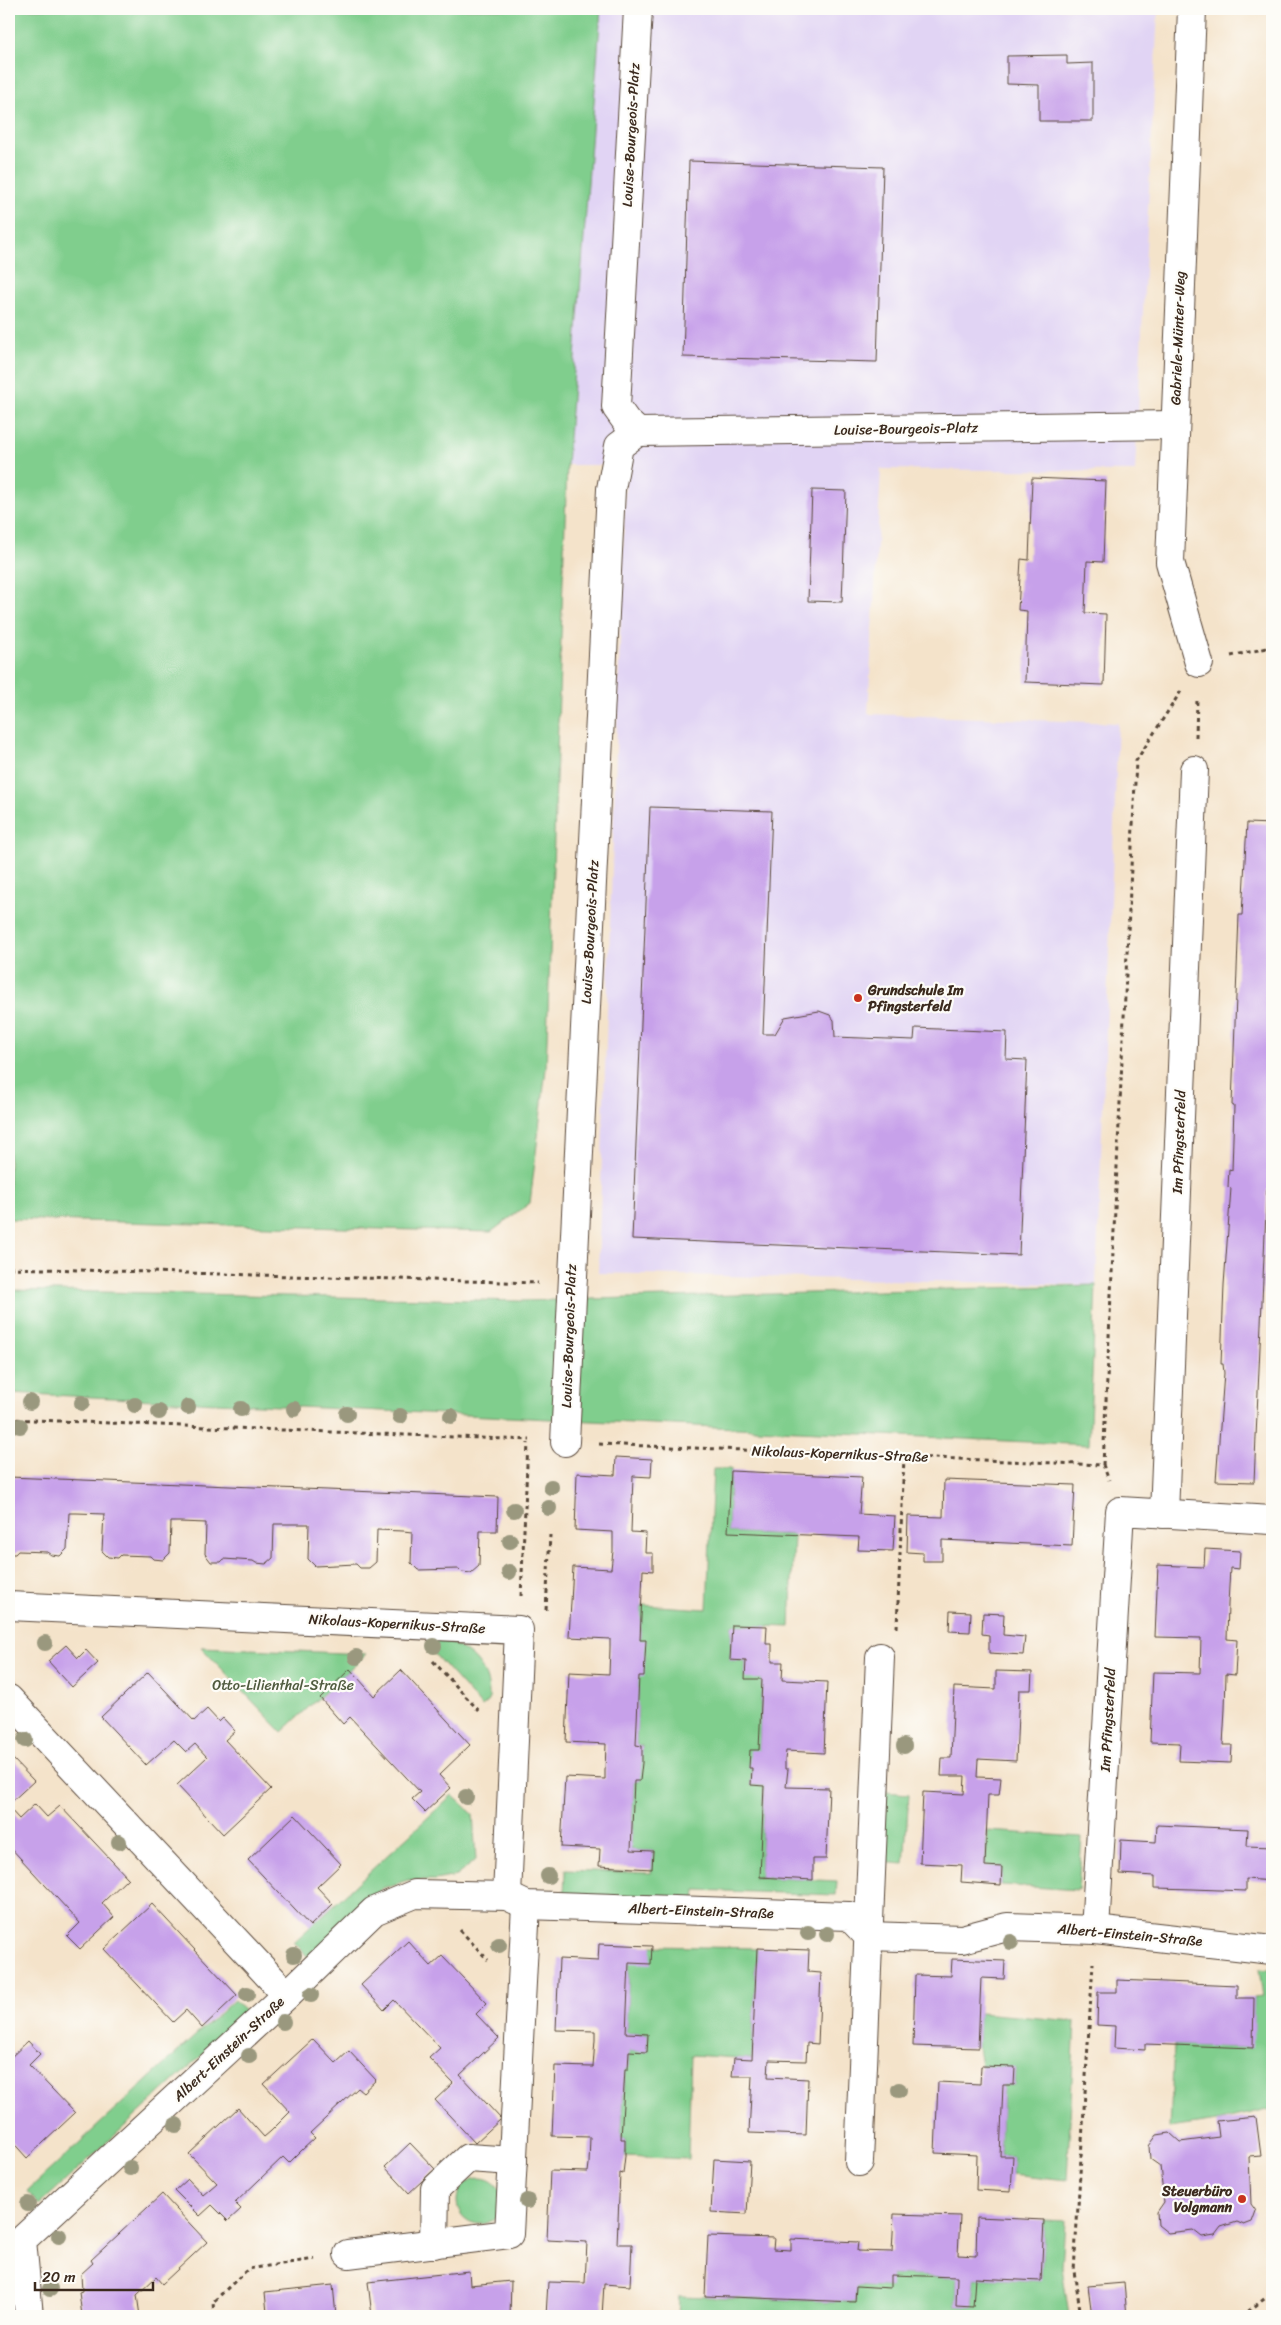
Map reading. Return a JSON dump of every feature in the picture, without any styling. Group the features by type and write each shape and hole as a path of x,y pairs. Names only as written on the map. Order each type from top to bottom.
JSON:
{"street":[{"name":"Louise-Bourgeois-Platz","path":"638,9 616,407 626,421 638,432"},
{"name":"Gabriele-Münter-Weg","path":"1192,9 1170,562 1199,663"},
{"name":"Louise-Bourgeois-Platz","path":"565,1442 571,1284 600,764 611,488 619,446 638,432 1174,425"},
{"name":"Im Pfingsterfeld","path":"1164,1514 1194,770"},
{"name":"Im Pfingsterfeld","path":"1095,1930 1120,1511"},
{"path":"1120,1511 1272,1520"},
{"name":"Nikolaus-Kopernikus-Straße","path":"9,1606 519,1630"},
{"path":"348,2254 509,2234 521,1996 516,1900 514,1748 519,1630"},
{"path":"858,2162 880,1658"},
{"path":"9,1699 287,1995"},
{"name":"Albert-Einstein-Straße","path":"29,2316 16,2238 287,1995 374,1911 415,1894 849,1916 868,1936 962,1939 1007,1927 1095,1930 1272,1950"},
{"path":"434,2244 435,2190 468,2158 513,2161"}],"path":[{"path":"1120,1511 1103,1465 1136,761 1199,663 1272,647"},
{"path":"1194,770 1199,663"},
{"path":"9,1268 571,1284"},
{"name":"Nikolaus-Kopernikus-Straße","path":"9,1419 1103,1465"},
{"path":"519,1630 528,1440"},
{"path":"880,1658 896,1630 904,1457"},
{"path":"399,1624 514,1748"},
{"path":"458,1929 521,1996"},
{"path":"1081,2316 1074,2271 1095,1930"},
{"path":"214,2316 213,2302 248,2269 348,2254"},
{"path":"1242,2316 1272,2293"}],"shaded area":[{"path":"601,9 1158,9 1135,471 881,469 868,714 1118,723 1096,1285 598,1273 626,465 567,465"}],"green space":[{"path":"9,9 601,9 567,465 546,1069 530,1203 491,1232 9,1219"},
{"path":"1096,1285 1089,1445 9,1393 9,1290 521,1301"},
{"path":"713,1469 731,1469 728,1532 794,1535 790,1627 732,1625 730,1660 746,1661 745,1678 762,1679 759,1750 752,1768 751,1785 764,1786 760,1877 753,1877 837,1881 836,1895 696,1890 695,1902 564,1896 565,1870 651,1873 653,1851 631,1850 634,1781 640,1781 642,1746 636,1745 641,1605 707,1609"},
{"path":"436,1639 448,1642 467,1652 482,1668 489,1689 489,1701 482,1707 428,1647"},
{"name":"Otto-Lilienthal-Straße","path":"201,1647 366,1654 282,1732"},
{"path":"885,1792 909,1794 904,1864 880,1862"},
{"path":"452,1795 473,1814 476,1860 456,1876 435,1880 408,1880 383,1888 308,1957 294,1942"},
{"path":"988,1831 1082,1837 1078,1890 1001,1885 1002,1867 985,1866"},
{"path":"652,1946 757,1948 752,2059 691,2055 688,2159 625,2156 625,2139 621,2139 625,2069 628,2068 629,2051 647,2051 648,2034 626,2033 629,1963"},
{"path":"1259,1968 1269,1969 1272,1972 1272,2081 1268,2047 1272,2108 1217,2121 1170,2128 1174,2045 1252,2048 1254,1998 1263,1997"},
{"path":"234,2000 248,2013 39,2205 27,2191"},
{"path":"979,2013 1075,2021 1067,2180 1012,2174 1013,2156 1000,2156 1003,2085 1014,2085 1015,2068 981,2066 978,2048"},
{"path":"485,2178 497,2184 502,2192 502,2210 497,2218 489,2223 475,2224 463,2218 458,2210 457,2196 463,2184 471,2179"},
{"path":"1044,2220 1065,2221 1062,2267 1069,2316 678,2316 679,2296 855,2302 856,2286 890,2288 891,2275 957,2277 956,2306 973,2307 975,2278 1041,2281"}],"building":[{"path":"1067,55 1067,64 1093,63 1093,121 1039,121 1039,85 1007,84 1007,56"},
{"path":"689,161 883,167 877,362 683,357"},
{"path":"1032,478 1106,481 1103,562 1087,561 1085,613 1106,614 1104,685 1025,682 1027,611 1018,610 1021,559 1029,560"},
{"path":"812,490 846,491 842,602 808,601"},
{"path":"650,807 772,811 763,1034 775,1034 785,1017 819,1011 830,1015 834,1020 835,1037 914,1040 915,1028 1007,1032 1006,1059 1027,1060 1019,1255 632,1239"},
{"path":"1247,823 1272,824 1270,1105 1272,1106 1272,1124 1270,1189 1267,1189 1254,1482 1216,1481 1224,1373 1223,1364 1221,1364 1231,1188 1228,1187 1229,1169 1232,1170 1234,1106 1232,1105 1239,915 1242,915"},
{"path":"616,1457 652,1459 651,1477 633,1476 631,1532 646,1533 645,1553 653,1553 653,1571 643,1570 640,1640 646,1640 644,1676 639,1676 636,1745 642,1746 642,1763 640,1781 634,1781 631,1850 653,1851 652,1869 599,1866 600,1849 561,1847 565,1777 605,1779 606,1744 566,1742 569,1672 609,1674 610,1639 569,1637 573,1567 611,1569 613,1551 613,1532 575,1530 577,1473 615,1475"},
{"path":"731,1471 862,1477 859,1514 895,1516 893,1551 858,1550 859,1537 728,1532"},
{"path":"9,1477 498,1497 497,1531 480,1531 479,1566 471,1573 462,1572 459,1569 418,1570 411,1563 412,1532 403,1531 377,1530 376,1562 369,1568 360,1568 356,1564 315,1566 308,1559 309,1524 274,1524 273,1558 266,1564 224,1559 221,1562 211,1562 205,1554 206,1523 171,1522 170,1553 163,1560 153,1559 150,1556 121,1555 118,1558 108,1557 102,1551 104,1514 69,1513 67,1549 60,1556 51,1555 47,1552 18,1551 15,1554 9,1554"},
{"path":"944,1480 1075,1485 1072,1546 942,1540 942,1561 923,1561 923,1553 907,1552 908,1516 943,1517"},
{"path":"1205,1549 1240,1551 1239,1569 1230,1568 1228,1604 1227,1639 1237,1640 1235,1675 1226,1674 1223,1745 1232,1745 1231,1763 1179,1761 1180,1743 1150,1742 1153,1672 1200,1673 1201,1638 1155,1637 1158,1565 1204,1567"},
{"path":"950,1611 971,1612 970,1632 949,1631"},
{"path":"983,1613 1004,1614 1003,1635 1025,1637 1023,1655 989,1653 989,1635 982,1634"},
{"path":"732,1625 767,1626 766,1644 772,1644 772,1662 783,1662 782,1680 827,1682 824,1753 786,1751 785,1760 785,1769 788,1769 786,1787 829,1788 826,1859 813,1859 813,1880 760,1877 764,1786 751,1785 752,1768 749,1768 750,1750 759,1750 762,1679 745,1679 746,1661 730,1660"},
{"path":"66,1645 78,1658 86,1650 98,1663 72,1687 48,1661"},
{"path":"350,1669 374,1696 401,1670 470,1745 439,1775 451,1788 425,1812 412,1799 420,1792 350,1717 343,1724 320,1698"},
{"path":"996,1671 1032,1672 1031,1690 1019,1690 1016,1761 978,1759 977,1777 1001,1778 999,1795 988,1795 985,1866 1002,1867 1001,1885 961,1882 962,1865 920,1863 923,1792 964,1794 965,1776 941,1776 942,1758 951,1758 954,1687 996,1689"},
{"path":"148,1672 194,1721 207,1709 219,1722 223,1718 235,1731 225,1740 271,1789 223,1834 177,1785 207,1757 195,1744 186,1752 174,1740 146,1765 101,1717"},
{"path":"11,1753 11,1757 34,1781 9,1804 9,1756"},
{"path":"35,1804 47,1817 60,1806 128,1878 102,1903 114,1917 80,1949 67,1936 80,1923 9,1846 9,1808 19,1819"},
{"path":"295,1815 341,1864 317,1887 333,1904 310,1926 248,1860"},
{"path":"1157,1825 1248,1829 1247,1846 1272,1847 1272,1881 1246,1879 1246,1891 1155,1888 1155,1876 1120,1874 1121,1840 1156,1842"},
{"path":"152,1904 237,1995 202,2028 186,2010 173,2022 104,1949"},
{"path":"408,1941 431,1966 442,1956 487,2003 476,2014 499,2038 460,2075 501,2119 475,2143 435,2100 453,2083 429,2058 440,2048 394,2000 384,2010 361,1985"},
{"path":"599,1944 652,1946 651,1964 629,1963 626,2033 648,2034 647,2052 629,2051 628,2069 625,2069 621,2139 625,2139 625,2156 623,2174 620,2173 617,2244 632,2244 630,2286 604,2284 602,2316 546,2316 548,2282 585,2283 587,2242 547,2240 550,2171 588,2172 589,2164 590,2137 552,2136 555,2066 593,2067 595,2040 595,2031 556,2030 559,1959 598,1961"},
{"path":"757,1948 809,1950 808,1972 821,1973 818,2044 807,2043 806,2061 769,2060 768,2077 808,2079 806,2135 749,2133 752,2076 732,2076 734,2058 752,2059"},
{"path":"952,1959 1005,1961 1004,1979 981,1978 978,2048 913,2046 915,1975 951,1976"},
{"path":"1117,1980 1237,1985 1237,1998 1254,1998 1253,2048 1145,2044 1145,2050 1114,2048 1115,2026 1097,2025 1098,1992 1117,1992"},
{"path":"313,2039 336,2063 349,2051 376,2080 363,2092 358,2088 310,2133 315,2138 289,2163 283,2157 235,2203 241,2209 228,2221 212,2205 200,2216 175,2191 188,2179 203,2195 217,2183 189,2154 238,2108 264,2137 271,2131 290,2112 264,2084"},
{"path":"28,2041 40,2054 29,2065 75,2113 27,2158 9,2138 9,2059"},
{"path":"981,2066 1015,2067 1014,2085 1003,2085 1000,2156 1013,2156 1011,2192 976,2190 977,2155 935,2153 938,2082 980,2084"},
{"path":"1256,2117 1261,2156 1249,2157 1251,2204 1256,2211 1252,2222 1244,2225 1237,2222 1221,2227 1215,2235 1202,2237 1193,2230 1168,2233 1158,2225 1157,2212 1164,2202 1160,2166 1150,2159 1149,2146 1157,2135 1170,2133 1180,2142 1219,2137 1217,2121"},
{"path":"410,2143 435,2169 409,2193 385,2167"},
{"path":"714,2159 750,2161 747,2214 711,2212"},
{"path":"162,2194 207,2242 162,2284 156,2277 137,2295 140,2316 82,2316 79,2292 82,2291 81,2274 93,2263 91,2260"},
{"path":"894,2214 960,2216 958,2255 976,2256 977,2217 1044,2220 1041,2281 975,2278 973,2307 956,2306 957,2277 891,2275 891,2288 856,2286 855,2302 705,2296 708,2236 774,2238 773,2249 791,2250 791,2239 858,2242 857,2251 892,2252"},
{"path":"469,2271 470,2285 511,2281 510,2316 372,2316 368,2282"},
{"path":"1124,2283 1127,2316 1092,2316 1088,2286"},
{"path":"333,2285 336,2316 252,2316 267,2313 265,2292"}],"place":[{"name":"Grundschule Im Pfingsterfeld","path":"858,998"},
{"name":"Steuerbüro Volgmann","path":"1242,2199"}]}
